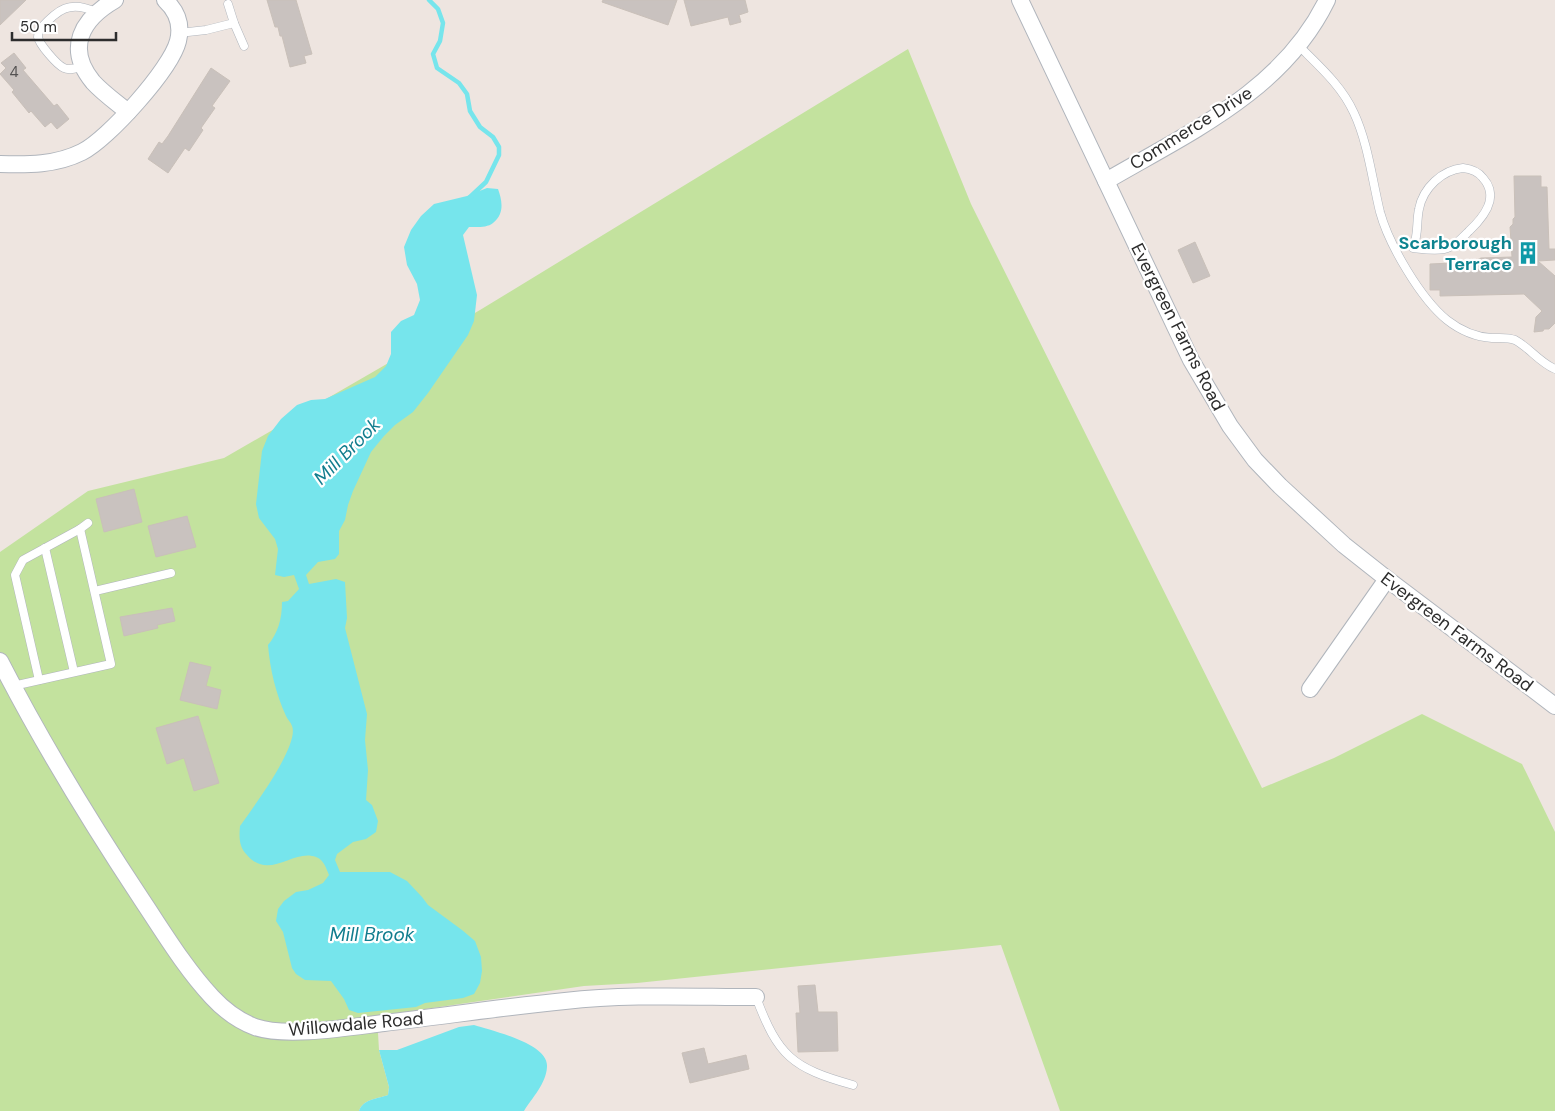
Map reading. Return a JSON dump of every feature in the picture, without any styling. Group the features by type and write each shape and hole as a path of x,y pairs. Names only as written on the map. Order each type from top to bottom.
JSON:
{"street":[{"path":"116,0 96,12 86,25 80,36 78,52 93,82 128,112"},
{"path":"0,164 42,164 72,156 102,138 128,112 164,66 178,43 180,24 176,13 165,0"},
{"name":"Evergreen Farms Road","path":"1020,0 1191,360 1230,426 1255,460 1280,486 1344,545 1555,706"},
{"name":"Commerce Drive","path":"1106,181 1228,109 1258,87 1299,46 1327,0"},
{"path":"1310,689 1387,579"},
{"name":"Willowdale Road","path":"0,661 44,742 90,818 127,878 186,965 221,1006 235,1017 256,1027 280,1031 335,1029 567,1000 656,996 756,997"}],"lane":[{"path":"84,66 73,69 62,67 44,48 38,38 38,34 40,29 66,3 83,3 96,12"},
{"path":"228,4 244,46"},
{"path":"179,33 212,29 234,23"},
{"path":"1299,46 1332,80 1353,111 1363,140 1384,224 1399,256 1438,312 1470,334 1510,338 1540,360 1555,368"},
{"path":"1399,256 1413,248 1437,250 1450,246 1462,238 1480,221 1488,208 1491,198 1488,185 1478,172 1463,168 1448,171 1429,189 1419,208 1418,234 1413,248"},
{"path":"39,680 15,575 23,560 88,524"},
{"path":"13,686 111,664 80,529"},
{"path":"46,548 74,672"},
{"path":"95,591 171,573"},
{"path":"756,997 778,1046 790,1059 829,1078 853,1085"}],"green space":[{"path":"908,49 971,204 1262,788 1334,758 1422,714 1522,764 1555,832 1555,1111 1060,1111 1001,945 637,983 584,986 377,1016 379,1050 389,1087 388,1095 367,1102 359,1111 0,1111 0,552 88,491 224,458 480,310"}],"water":[{"name":"Mill Brook","path":"487,188 498,189 501,198 502,207 497,219 488,226 469,227 463,235 477,295 474,321 468,335 413,412 395,425 371,452 353,491 345,520 339,531 339,554 335,559 318,562 306,575 309,584 336,579 345,582 347,618 345,628 367,714 365,740 368,770 366,800 372,805 378,821 376,832 366,839 353,842 337,854 335,860 340,872 390,872 407,881 428,905 475,941 481,957 482,971 480,983 474,994 463,998 425,1003 416,1007 358,1013 349,1010 344,999 331,981 305,980 296,974 292,968 283,932 276,921 278,909 284,901 296,892 308,890 323,883 329,875 323,862 319,858 308,855 273,865 264,865 255,862 247,855 242,849 240,842 240,826 274,777 293,735 274,682 268,645 279,625 282,602 288,601 299,589 294,575 284,577 275,575 278,549 275,539 259,518 256,504 262,451 268,436 281,419 297,405 311,400 325,399 375,377 386,366 391,354 391,332 401,321 414,315 420,300 417,284 407,265 404,247 411,230 421,216 434,204 467,196"},
{"path":"474,1025 518,1039 539,1051 545,1059 547,1067 544,1079 524,1111 359,1111 367,1102 388,1095 389,1087 379,1050 397,1050 459,1027"}],"building":[{"path":"0,0 26,0 0,25"},
{"path":"267,0 296,0 312,54 304,56 306,63 290,67 282,36 280,36 278,27 275,27"},
{"path":"603,0 677,0 668,25 602,2"},
{"path":"684,0 745,0 748,12 739,15 741,22 730,25 728,17 691,26"},
{"path":"14,53 26,68 23,70 54,106 57,104 69,119 57,129 51,122 45,127 31,111 29,113 12,92 14,90 0,74 6,68 1,63"},
{"path":"211,68 230,81 212,106 215,108 201,128 203,130 189,151 185,148 168,173 148,159 159,142 162,144 168,136"},
{"name":"Scarborough Terrace","path":"1514,176 1541,176 1541,187 1547,187 1549,249 1555,249 1555,260 1538,261 1555,276 1555,323 1549,329 1544,329 1543,331 1534,332 1536,317 1542,311 1524,294 1440,296 1440,290 1430,290 1430,264 1472,262 1481,258 1512,257 1510,227 1515,217"},
{"path":"1195,242 1210,276 1193,283 1178,250"},
{"path":"134,489 142,522 104,532 96,499"},
{"path":"187,516 196,547 156,557 148,526"},
{"path":"172,608 175,621 157,625 158,628 124,636 120,617"},
{"path":"190,662 211,667 206,686 221,690 217,709 180,700"},
{"path":"198,716 219,783 194,791 184,758 167,764 156,728"},
{"path":"815,985 818,1012 837,1012 838,1051 798,1052 796,1013 800,1013 798,986"},
{"path":"704,1048 708,1064 746,1055 749,1069 690,1083 682,1053"}],"waterway":[{"name":"Mill Brook","path":"429,0 438,9 443,23 440,41 433,54 437,68 459,83 467,94 470,111 480,127 493,137 499,147 499,155 486,182 470,197"}],"place":[{"name":"Scarborough Terrace","path":"1528,253"}]}
